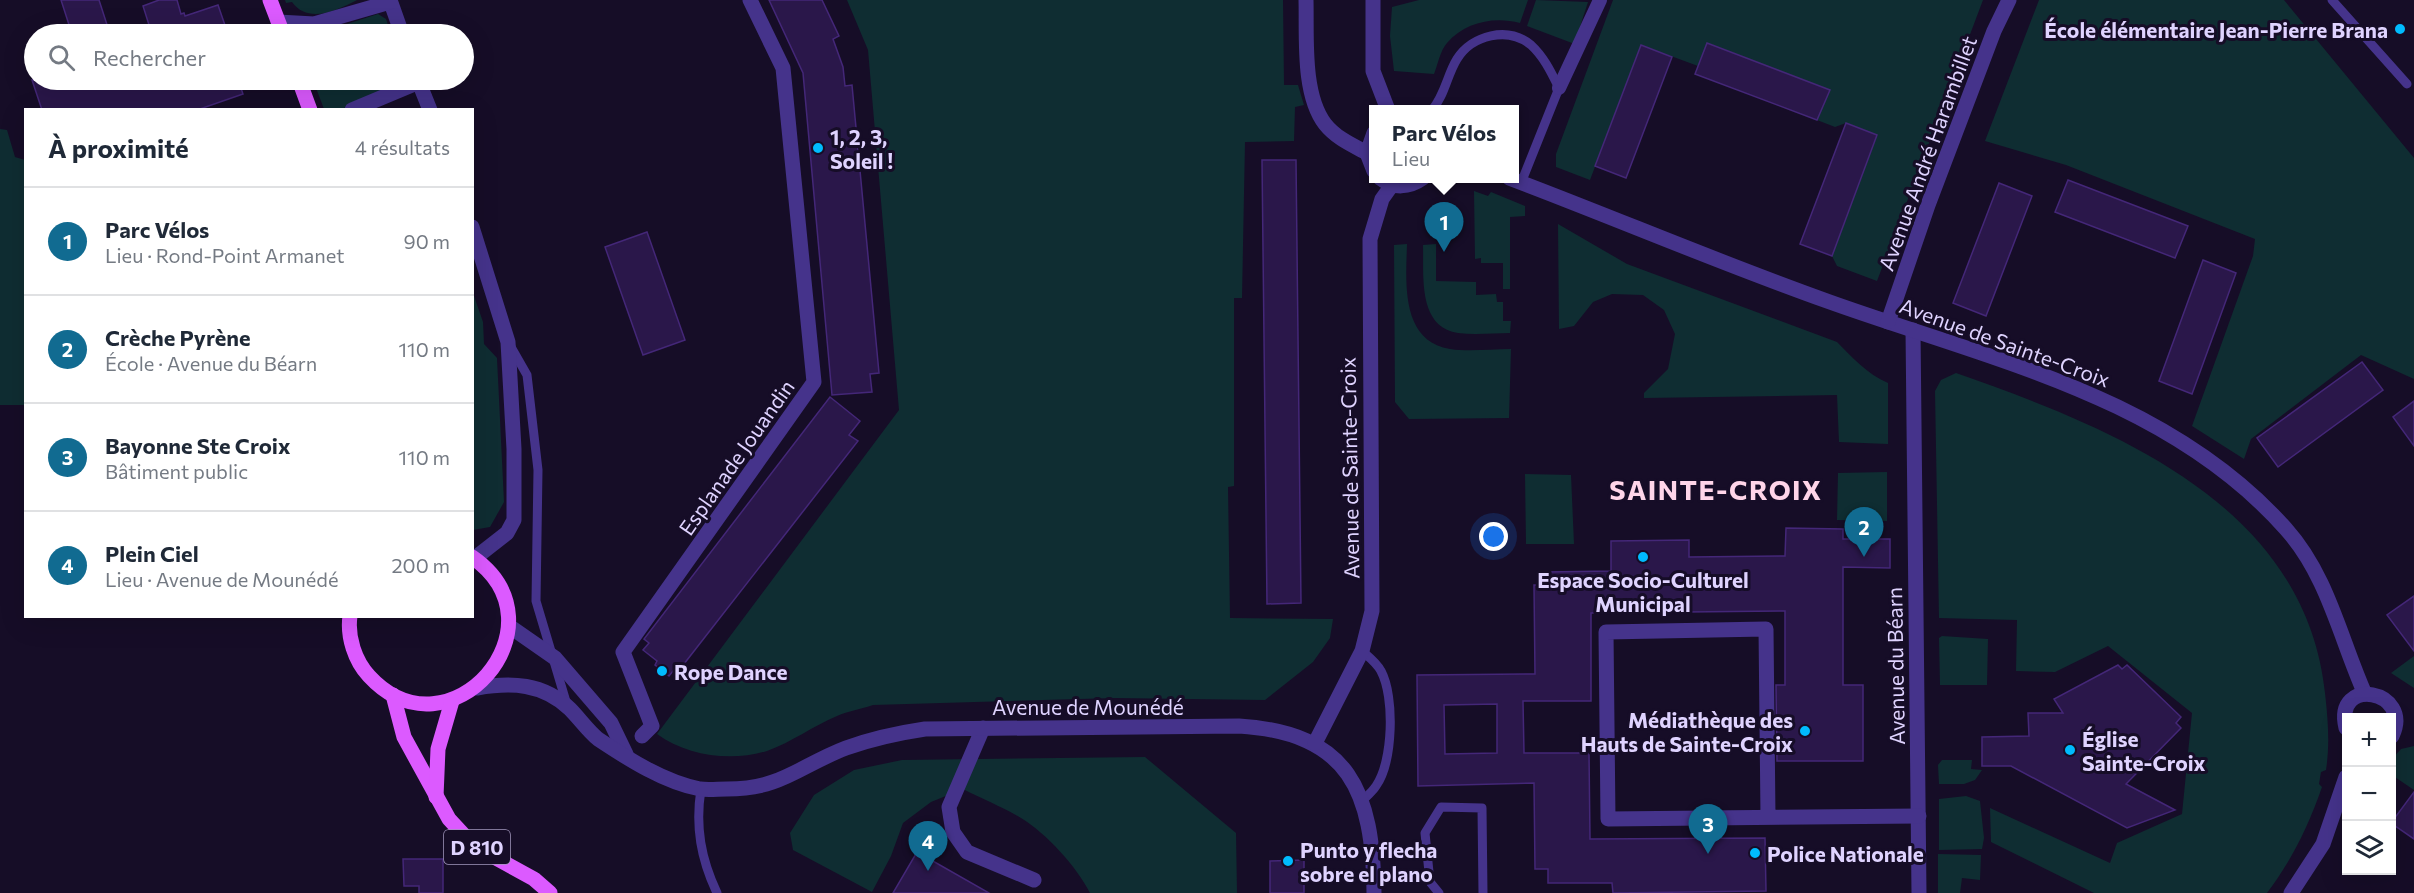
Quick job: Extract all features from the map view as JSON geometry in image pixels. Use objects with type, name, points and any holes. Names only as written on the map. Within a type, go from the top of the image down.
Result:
[{"type":"main road","points":[[270,0],[279,24]]},
{"type":"main road","points":[[303,90],[309,108]]},
{"type":"main road","points":[[350,618],[352,646],[362,669],[375,683],[393,695],[418,703],[452,701],[477,688],[492,673],[503,654],[509,626],[502,591],[490,573],[474,558]]},
{"type":"main road","name":"D 810","points":[[393,695],[404,737],[436,797],[454,825],[474,846],[534,879],[550,893]]},
{"type":"main road","points":[[436,797],[438,749],[452,701]]},
{"type":"street","name":"Esplanade Jouandin","points":[[642,736],[652,726],[623,652],[814,382],[783,68],[750,0]]},
{"type":"street","points":[[1306,0],[1307,68],[1317,109],[1325,124],[1339,138],[1367,153]]},
{"type":"street","points":[[1373,0],[1372,71],[1386,105]]},
{"type":"street","points":[[1559,88],[1600,0]]},
{"type":"street","name":"Avenue André Harambillet","points":[[1888,322],[1928,205],[1994,31],[2009,0]]},
{"type":"street","points":[[314,24],[390,1],[398,24]]},
{"type":"street","points":[[357,108],[398,90]]},
{"type":"street","points":[[422,90],[429,108]]},
{"type":"street","points":[[1369,147],[1367,153],[1369,158]]},
{"type":"street","name":"Avenue de Sainte-Croix","points":[[1315,743],[1362,651],[1372,611],[1370,239],[1386,183]]},
{"type":"street","points":[[1391,183],[1405,186],[1412,183]]},
{"type":"street","name":"Avenue de Sainte-Croix","points":[[1519,183],[1730,266],[2093,395],[2167,432],[2233,479],[2287,530],[2306,555],[2331,604],[2364,694]]},
{"type":"street","points":[[474,233],[508,342],[512,372],[514,520],[507,532],[474,558]]},
{"type":"street","name":"Avenue du Béarn","points":[[1913,330],[1919,893]]},
{"type":"street","points":[[509,626],[555,658],[611,723],[626,754]]},
{"type":"street","points":[[1768,817],[1766,629],[1606,632],[1608,819],[1918,816]]},
{"type":"street","name":"Avenue de Mounédé","points":[[477,688],[501,684],[527,685],[541,690],[568,707],[597,738],[665,779],[701,789],[765,787],[845,748],[897,733],[925,729],[1239,726],[1280,730],[1315,743],[1350,778],[1363,800],[1373,853],[1374,893]]},
{"type":"street","points":[[2347,713],[2351,703],[2364,694],[2374,693],[2390,701],[2398,718],[2396,728]]},
{"type":"street","points":[[2398,718],[2414,718]]},
{"type":"street","points":[[983,728],[949,807],[953,832],[967,852],[1034,880]]},
{"type":"street","points":[[2291,893],[2323,844],[2342,789]]},
{"type":"lane","points":[[2332,0],[2407,84]]},
{"type":"lane","points":[[1435,105],[1447,84],[1458,57],[1472,42],[1500,35],[1515,37],[1530,44],[1546,62],[1559,88],[1519,173]]},
{"type":"lane","points":[[508,342],[527,375],[538,470],[536,601],[568,707]]},
{"type":"lane","points":[[1362,651],[1381,670],[1387,686],[1389,728],[1383,771],[1376,786],[1363,800]]},
{"type":"lane","points":[[701,789],[698,831],[706,871],[717,893]]},
{"type":"lane","points":[[1439,893],[1430,882],[1425,833],[1441,807],[1482,808],[1483,893]]},
{"type":"green space","points":[[285,0],[357,0],[331,11],[314,14],[306,13],[292,2],[286,3]]},
{"type":"green space","points":[[847,0],[1283,0],[1284,85],[1298,85],[1304,105],[1295,107],[1294,141],[1245,142],[1242,298],[1234,298],[1234,486],[1228,487],[1230,618],[1333,619],[1330,638],[1313,662],[1265,700],[1115,698],[873,705],[837,716],[767,751],[739,756],[695,752],[657,734],[899,410],[868,50]]},
{"type":"green space","points":[[1419,0],[1528,0],[1520,23],[1490,21],[1471,26],[1454,36],[1443,50],[1434,74],[1394,71],[1390,36],[1392,7]]},
{"type":"green space","points":[[1536,0],[1588,2],[1575,42],[1572,43],[1527,26]]},
{"type":"green space","points":[[1613,0],[1983,0],[1877,281],[1837,266],[1832,256],[1877,135],[1846,123],[1835,127],[1817,120],[1829,90],[1708,43],[1698,66],[1641,45],[1590,180],[1556,167],[1556,154]]},
{"type":"green space","points":[[2039,0],[2284,0],[2414,158],[2414,379],[2361,355],[2251,439],[2244,459],[2192,426],[2253,256],[2255,239],[2066,165],[1985,141]]},
{"type":"green space","points":[[378,14],[386,19],[388,24],[347,24]]},
{"type":"green space","points":[[317,90],[383,90],[344,108],[324,108]]},
{"type":"green space","points":[[0,129],[7,130],[15,157],[24,160],[24,405],[0,405]]},
{"type":"green space","points":[[1474,191],[1488,196],[1491,192],[1525,206],[1525,216],[1510,217],[1510,289],[1503,289],[1503,263],[1481,263],[1481,258],[1475,259]]},
{"type":"green space","points":[[1558,224],[1627,264],[1837,342],[1867,370],[1888,383],[1888,444],[1839,442],[1837,395],[1644,398],[1644,393],[1668,369],[1675,334],[1664,310],[1643,295],[1612,294],[1593,302],[1574,326],[1559,329]]},
{"type":"green space","points":[[1407,244],[1406,275],[1409,307],[1414,322],[1422,334],[1434,344],[1450,349],[1511,349],[1509,418],[1409,419],[1395,402],[1394,245]]},
{"type":"green space","points":[[1436,244],[1436,281],[1476,282],[1476,295],[1496,294],[1497,302],[1503,302],[1503,321],[1511,321],[1510,333],[1458,333],[1445,329],[1435,321],[1426,298],[1423,245]]},
{"type":"green space","points":[[474,296],[483,322],[484,344],[497,358],[504,502],[490,527],[474,530]]},
{"type":"green space","points":[[1956,373],[2077,420],[2136,449],[2192,483],[2241,523],[2281,571],[2310,627],[2325,693],[2328,751],[2326,770],[2321,772],[2319,784],[2322,787],[2311,816],[2292,856],[2267,893],[2094,893],[1991,842],[1990,808],[2110,863],[2117,843],[2182,814],[2192,713],[2108,646],[2055,672],[2016,671],[2017,620],[1939,618],[1935,391],[1941,380]]},
{"type":"green space","points":[[1887,472],[1887,521],[1837,520],[1838,473]]},
{"type":"green space","points":[[1525,474],[1571,475],[1574,544],[1526,544]]},
{"type":"green space","points":[[1942,636],[1988,639],[1987,685],[1940,685],[1939,638]]},
{"type":"green space","points":[[2414,656],[2414,688],[2391,673]]},
{"type":"green space","points":[[2414,746],[2414,790],[2396,778],[2396,755],[2401,749]]},
{"type":"green space","points":[[1145,757],[1236,833],[1237,893],[1090,893],[1069,862],[1031,824],[963,789],[931,802],[903,823],[891,856],[872,892],[793,850],[790,833],[814,795],[854,770],[902,760]]},
{"type":"green space","points":[[1942,760],[1972,760],[1971,769],[1982,770],[1975,780],[1964,784],[1939,784],[1938,765]]},
{"type":"green space","points":[[1966,796],[1980,801],[1984,838],[1982,849],[1939,850],[1939,799]]},
{"type":"green space","points":[[1938,854],[1981,855],[1980,880],[1962,878],[1960,893],[1938,893]]},
{"type":"building","points":[[61,0],[99,0],[107,24],[69,24]]},
{"type":"building","points":[[159,0],[177,0],[181,14],[184,13],[185,16],[218,5],[225,24],[149,24],[143,6]]},
{"type":"building","points":[[769,0],[822,0],[839,36],[833,39],[843,67],[845,86],[852,85],[879,373],[870,374],[872,392],[832,395],[803,73]]},
{"type":"building","points":[[1707,43],[1830,90],[1817,120],[1695,74]]},
{"type":"building","points":[[1641,45],[1672,57],[1626,178],[1595,166]]},
{"type":"building","points":[[35,90],[242,90],[243,94],[203,108],[41,108]]},
{"type":"building","points":[[1846,123],[1877,135],[1832,256],[1800,244]]},
{"type":"building","points":[[1262,160],[1296,160],[1301,603],[1267,604]]},
{"type":"building","points":[[2068,180],[2188,226],[2175,258],[2055,212]]},
{"type":"building","points":[[1999,183],[2032,196],[1986,316],[1953,303]]},
{"type":"building","points":[[647,232],[685,340],[643,355],[605,247]]},
{"type":"building","points":[[2203,260],[2236,273],[2192,394],[2159,381]]},
{"type":"building","points":[[2362,362],[2383,390],[2278,467],[2257,438]]},
{"type":"building","points":[[830,397],[860,421],[849,435],[858,441],[680,669],[677,666],[669,676],[655,665],[657,661],[643,650],[649,643],[644,639]]},
{"type":"building","points":[[2414,401],[2414,446],[2393,417]]},
{"type":"building","points":[[1786,528],[1843,529],[1843,539],[1890,539],[1890,568],[1843,567],[1843,685],[1863,685],[1863,761],[1777,761],[1776,685],[1785,685],[1785,611],[1591,613],[1591,701],[1523,701],[1524,753],[1589,753],[1590,839],[1765,838],[1766,891],[1613,893],[1612,883],[1548,883],[1548,869],[1535,869],[1534,783],[1418,786],[1417,675],[1535,674],[1534,585],[1547,585],[1547,572],[1611,571],[1611,541],[1689,540],[1689,557],[1785,556]],"holes":[[[1497,704],[1497,753],[1445,754],[1444,705]]]},
{"type":"building","points":[[2414,596],[2414,651],[2387,615]]},
{"type":"building","name":"Église Sainte-Croix","points":[[2118,665],[2122,669],[2127,665],[2181,717],[2176,723],[2181,728],[2126,784],[2175,810],[2127,828],[2011,766],[1982,766],[1982,737],[2029,736],[2028,713],[2063,713],[2054,699]]},
{"type":"building","points":[[2414,792],[2414,839],[2396,826],[2396,816]]},
{"type":"building","points":[[917,852],[989,893],[893,893]]},
{"type":"building","points":[[403,859],[443,859],[443,893],[419,893],[419,886],[404,886]]},
{"type":"building","points":[[1304,860],[1304,893],[1270,893],[1270,861]]},
{"type":"place","name":"École élémentaire Jean-Pierre Brana","points":[[2400,29]]},
{"type":"place","name":"1, 2, 3, Soleil !","points":[[818,148]]},
{"type":"place","name":"Parc Vélos","points":[[1444,252]]},
{"type":"place","name":"Espace Socio-Culturel Municipal","points":[[1643,557]]},
{"type":"place","name":"Crèche Pyrène","points":[[1864,557]]},
{"type":"place","name":"Rope Dance","points":[[662,671]]},
{"type":"place","name":"Médiathèque des Hauts de Sainte-Croix","points":[[1805,731]]},
{"type":"place","name":"Église Sainte-Croix","points":[[2070,750]]},
{"type":"place","name":"Police Nationale","points":[[1755,853]]},
{"type":"place","name":"Bayonne Ste Croix","points":[[1708,854]]},
{"type":"place","name":"Punto y flecha sobre el plano","points":[[1288,861]]},
{"type":"place","name":"Plein Ciel","points":[[928,871]]},
{"type":"district","name":"SAINTE-CROIX","points":[[1716,489]]}]
